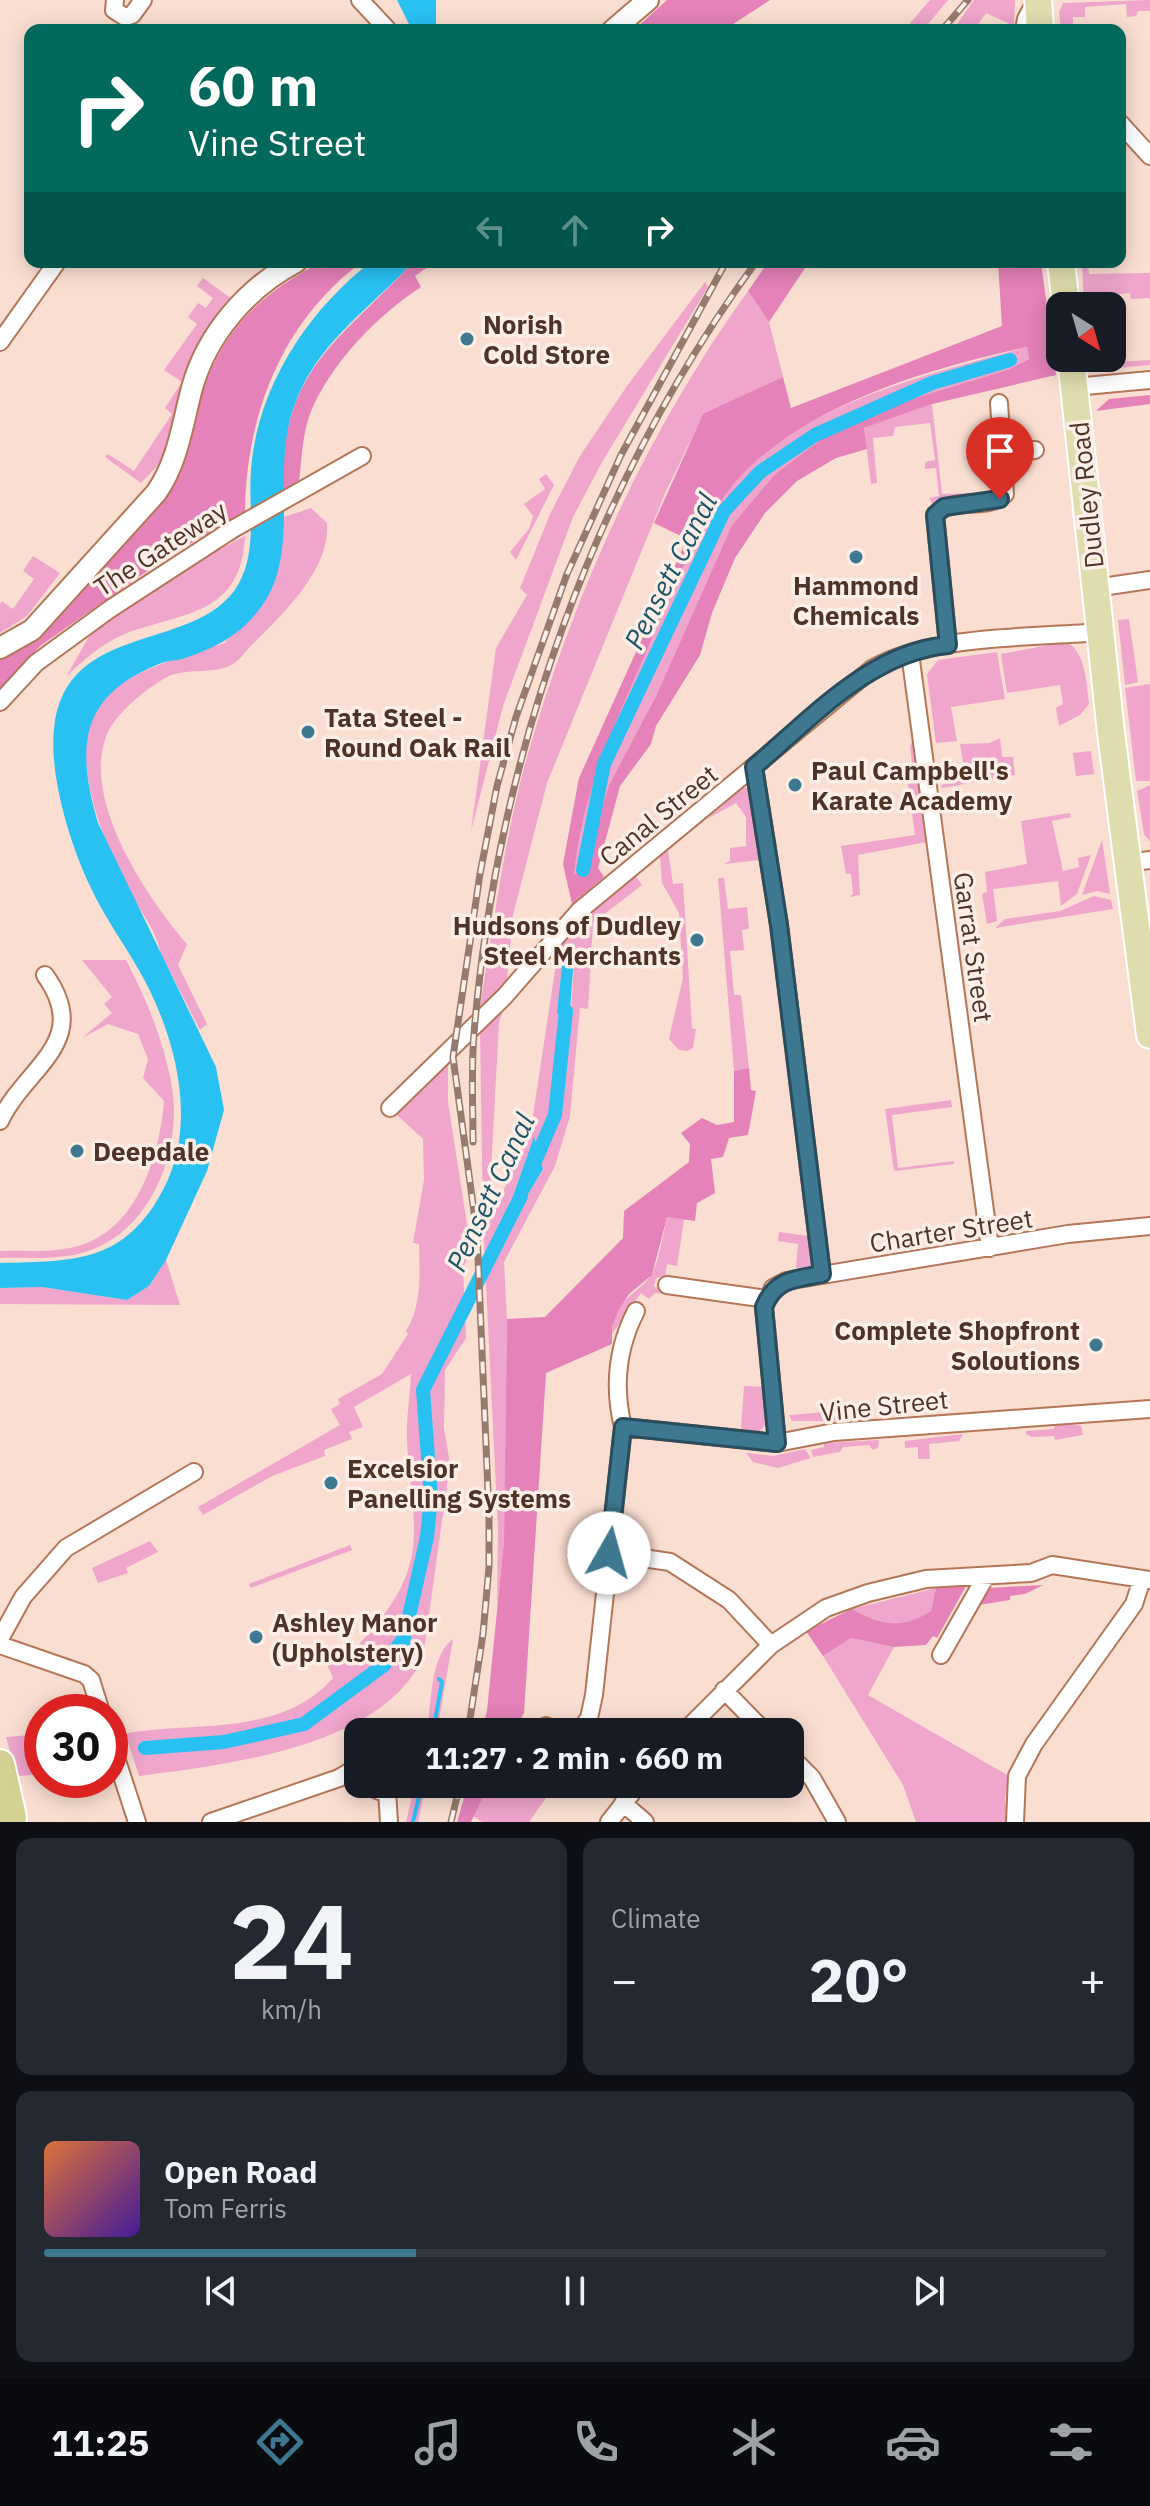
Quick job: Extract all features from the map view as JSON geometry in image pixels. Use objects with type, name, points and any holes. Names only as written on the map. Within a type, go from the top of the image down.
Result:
[{"type":"highway","points":[[0,1764],[8,1812]]},
{"type":"main road","points":[[1037,0],[1039,24]]},
{"type":"main road","points":[[1062,268],[1064,292]]},
{"type":"main road","name":"Dudley Road","points":[[1072,372],[1100,632],[1138,862],[1150,1035]]},
{"type":"street","points":[[115,0],[114,10],[125,17],[132,15],[143,0]]},
{"type":"street","points":[[360,0],[382,24]]},
{"type":"street","points":[[620,24],[648,0]]},
{"type":"street","points":[[1025,24],[1037,0]]},
{"type":"street","points":[[1126,130],[1150,156]]},
{"type":"street","points":[[0,342],[53,268]]},
{"type":"street","points":[[0,648],[32,630],[156,493],[171,472],[193,383],[222,326],[275,273],[285,268]]},
{"type":"street","points":[[1074,387],[1150,380]]},
{"type":"street","points":[[948,645],[935,515],[944,507],[1000,499],[1007,487],[999,403]]},
{"type":"street","points":[[1004,453],[1035,450]]},
{"type":"street","name":"The Gateway","points":[[0,702],[36,663],[68,637],[233,529],[362,456]]},
{"type":"street","points":[[1095,588],[1150,580]]},
{"type":"street","name":"Canal Street","points":[[390,1108],[504,997],[579,911],[872,669],[910,653],[948,645],[1100,632]]},
{"type":"street","name":"Garrat Street","points":[[910,653],[990,1248]]},
{"type":"street","points":[[754,767],[779,925],[822,1274]]},
{"type":"street","points":[[0,1121],[16,1092],[57,1046],[62,1029],[60,1002],[45,975]]},
{"type":"street","name":"Charter Street","points":[[767,1299],[773,1288],[786,1281],[822,1274],[1068,1234],[1150,1226]]},
{"type":"street","points":[[667,1285],[767,1299],[764,1307],[777,1443]]},
{"type":"street","points":[[589,1718],[623,1427],[616,1388],[622,1338],[636,1311]]},
{"type":"street","name":"Vine Street","points":[[623,1427],[777,1443],[834,1432],[1150,1409]]},
{"type":"street","points":[[0,1639],[23,1597],[66,1548],[194,1472]]},
{"type":"street","points":[[609,1553],[670,1562],[729,1600],[771,1645]]},
{"type":"street","points":[[697,1718],[771,1645],[826,1608],[868,1593],[926,1579],[1031,1573],[1052,1565],[1146,1580],[1134,1604],[1034,1744],[1017,1776],[1015,1822]]},
{"type":"street","points":[[941,1655],[986,1576]]},
{"type":"street","points":[[0,1645],[84,1674],[91,1680],[95,1694]]},
{"type":"street","points":[[724,1690],[751,1718]]},
{"type":"street","points":[[804,1770],[812,1778],[837,1822]]},
{"type":"street","points":[[211,1822],[344,1775]]},
{"type":"street","points":[[339,1778],[344,1779]]},
{"type":"street","points":[[128,1794],[137,1822]]},
{"type":"street","points":[[389,1822],[392,1798]]},
{"type":"street","points":[[609,1822],[627,1798]]},
{"type":"street","points":[[623,1803],[645,1822]]},
{"type":"shaded area","points":[[667,0],[770,0],[733,24],[641,24]]},
{"type":"shaded area","points":[[930,0],[948,0],[928,24],[909,24]]},
{"type":"shaded area","points":[[974,0],[1015,0],[1014,24],[986,13],[978,24],[957,24]]},
{"type":"shaded area","points":[[1150,0],[1150,11],[1138,11],[1136,16],[1127,17],[1126,4],[1085,7],[1085,17],[1073,17],[1073,24],[1060,24],[1059,12],[1063,3]]},
{"type":"shaded area","points":[[311,268],[355,268],[310,312],[290,341],[274,373],[252,440],[245,512],[169,556],[40,646],[0,690],[0,654],[51,623],[168,495],[180,467],[203,391],[225,344],[255,308]]},
{"type":"shaded area","points":[[407,268],[426,268],[415,276],[421,287],[358,340],[321,391],[304,436],[299,482],[283,491],[285,449],[292,414],[304,385],[339,337]]},
{"type":"shaded area","points":[[764,268],[805,268],[769,322],[748,291]]},
{"type":"shaded area","points":[[998,268],[1042,268],[1046,300],[1046,372],[1056,372],[1056,375],[932,404],[864,428],[867,449],[836,458],[797,481],[765,513],[735,558],[712,613],[700,655],[656,726],[651,744],[620,786],[598,868],[604,877],[572,904],[563,864],[579,778],[687,539],[654,523],[703,414],[783,377],[791,408],[1002,326]],"holes":[[[1027,347],[1029,359],[1010,369],[915,398],[828,434],[775,474],[732,525],[656,696],[609,785],[583,870],[574,875],[590,792],[619,714],[689,556],[718,504],[736,481],[784,440],[849,403],[920,375]]]},
{"type":"shaded area","points":[[1082,268],[1088,268],[1089,274],[1150,273],[1150,298],[1131,299],[1130,293],[1083,292]]},
{"type":"shaded area","points":[[203,278],[232,299],[198,345],[182,382],[164,370],[197,324],[188,317],[198,303],[206,308],[213,298],[197,286]]},
{"type":"shaded area","points":[[705,282],[708,287],[601,464],[573,517],[503,706],[471,831],[496,648],[527,595],[520,588],[551,512],[580,456],[627,386]]},
{"type":"shaded area","points":[[748,291],[769,322],[783,377],[703,415],[666,491],[547,783],[513,915],[507,979],[480,1008],[510,828],[524,768],[564,642],[588,581],[644,460],[676,402]]},
{"type":"shaded area","points":[[1027,347],[1029,359],[1010,369],[915,398],[828,434],[775,474],[732,525],[656,696],[609,785],[583,870],[573,876],[586,801],[607,740],[689,556],[718,504],[735,481],[783,439],[849,403],[920,377]]},
{"type":"shaded area","points":[[1150,360],[1150,365],[1126,367],[1126,361]]},
{"type":"shaded area","points":[[182,382],[162,461],[141,483],[105,457],[108,454],[134,471],[172,414],[165,408]]},
{"type":"shaded area","points":[[1150,395],[1150,404],[1096,411],[1109,399]]},
{"type":"shaded area","points":[[932,404],[942,494],[996,492],[942,499],[933,505],[929,498],[939,496],[936,468],[925,469],[925,462],[935,460],[930,423],[895,427],[893,436],[873,438],[877,483],[871,484],[864,428]]},
{"type":"shaded area","points":[[546,474],[554,485],[516,560],[510,552],[529,529],[533,516],[524,504],[545,489],[539,479]]},
{"type":"shaded area","points":[[311,508],[327,523],[326,540],[313,574],[290,605],[240,659],[223,668],[165,678],[123,711],[106,737],[101,762],[103,790],[111,818],[137,875],[187,944],[178,965],[207,1024],[200,1030],[116,864],[98,818],[87,768],[86,744],[90,721],[99,702],[123,682],[157,666],[225,643],[282,539],[284,517]]},
{"type":"shaded area","points":[[245,536],[241,562],[233,582],[221,596],[189,614],[110,641],[66,677],[95,626],[194,563]]},
{"type":"shaded area","points":[[33,556],[60,573],[27,616],[0,633],[0,604],[2,601],[13,609],[34,579],[23,571]]},
{"type":"shaded area","points":[[1129,619],[1138,682],[1125,685],[1118,620]]},
{"type":"shaded area","points":[[1065,642],[1081,659],[1089,704],[1080,715],[1059,726],[1056,708],[1063,704],[1060,685],[1007,693],[1001,654]]},
{"type":"shaded area","points":[[997,652],[1005,699],[951,707],[957,741],[936,743],[927,674],[938,660]]},
{"type":"shaded area","points":[[1150,684],[1150,781],[1136,781],[1125,688]]},
{"type":"shaded area","points":[[915,736],[927,842],[858,855],[860,895],[849,897],[853,894],[851,874],[846,874],[841,846],[915,835],[908,784],[914,783],[910,746]]},
{"type":"shaded area","points":[[1000,738],[1002,757],[1013,757],[1015,775],[942,788],[941,785],[957,782],[956,774],[965,773],[960,744],[989,743]]},
{"type":"shaded area","points":[[1091,751],[1094,774],[1076,776],[1073,753]]},
{"type":"shaded area","points":[[1150,785],[1150,841],[1144,834],[1137,791]]},
{"type":"shaded area","points":[[743,788],[749,788],[760,860],[723,864],[730,861],[730,848],[746,846],[746,817],[736,803],[707,819]]},
{"type":"shaded area","points":[[1070,813],[1071,817],[1052,821],[1063,871],[1079,867],[1078,858],[1091,855],[1077,894],[1061,906],[1058,881],[993,889],[997,921],[987,924],[982,894],[987,892],[985,872],[1027,864],[1021,821]]},
{"type":"shaded area","points":[[1102,840],[1110,894],[1097,891],[1082,895]]},
{"type":"shaded area","points":[[668,850],[673,884],[683,883],[692,1028],[696,1029],[693,1048],[687,1051],[679,1050],[669,1039],[683,978],[679,913],[662,883],[660,857]]},
{"type":"shaded area","points":[[636,876],[642,885],[593,923],[588,1009],[580,1008],[570,1116],[555,1166],[504,1262],[507,1320],[504,1541],[497,1608],[498,1529],[483,1223],[480,1030],[504,1008],[499,1022],[489,1208],[494,1214],[532,1122],[560,937],[581,915],[588,915]],"holes":[[[574,945],[572,990],[568,1035],[557,1012],[563,956]],[[534,1139],[543,1169],[518,1211],[506,1215]]]},
{"type":"shaded area","points":[[718,878],[724,878],[728,909],[747,907],[749,929],[742,930],[744,950],[730,951],[734,995],[741,995],[749,1068],[734,1071]]},
{"type":"shaded area","points":[[1094,896],[1111,900],[1113,909],[995,928],[1005,919],[1060,911]]},
{"type":"shaded area","points":[[82,960],[126,960],[148,1006],[172,1087],[174,1111],[167,1160],[147,1205],[113,1239],[69,1256],[0,1258],[0,1251],[66,1249],[87,1243],[105,1233],[134,1202],[158,1142],[164,1101],[143,1078],[148,1059],[138,1034],[108,1024],[82,1038],[112,1013],[104,1004],[112,997]]},
{"type":"shaded area","points":[[448,1063],[448,1102],[471,1250],[463,1268],[466,1338],[445,1370],[444,1428],[450,1464],[423,1657],[403,1688],[363,1718],[344,1718],[344,1728],[339,1731],[257,1757],[139,1776],[128,1733],[260,1719],[286,1711],[311,1698],[333,1678],[327,1664],[343,1657],[361,1642],[395,1599],[405,1577],[412,1557],[414,1536],[407,1433],[411,1374],[354,1407],[363,1427],[349,1432],[352,1439],[324,1450],[325,1456],[272,1476],[203,1515],[198,1507],[340,1425],[331,1409],[340,1404],[338,1399],[382,1374],[408,1334],[406,1331],[415,1311],[419,1289],[419,1244],[413,1243],[424,1180],[423,1139],[397,1115]]},
{"type":"shaded area","points":[[749,1068],[751,1090],[756,1091],[748,1135],[729,1138],[723,1157],[711,1159],[715,1193],[697,1203],[695,1221],[667,1217],[652,1275],[629,1294],[618,1311],[612,1327],[612,1344],[546,1373],[524,1713],[521,1718],[485,1718],[504,1541],[507,1319],[545,1317],[623,1238],[624,1211],[689,1162],[690,1144],[681,1133],[702,1118],[717,1125],[734,1122],[734,1071]]},
{"type":"shaded area","points":[[951,1100],[952,1107],[892,1115],[898,1168],[954,1161],[954,1164],[894,1171],[885,1109]]},
{"type":"shaded area","points":[[667,1217],[684,1219],[677,1266],[667,1264],[665,1276],[656,1278],[654,1287],[677,1292],[679,1296],[655,1293],[649,1299],[641,1293],[612,1334],[613,1322],[622,1304],[653,1272]]},
{"type":"shaded area","points":[[779,1232],[808,1236],[810,1266],[796,1268],[798,1244],[778,1241]]},
{"type":"shaded area","points":[[166,1260],[180,1305],[0,1304],[0,1288],[42,1287],[127,1300],[149,1286]]},
{"type":"shaded area","points":[[744,1386],[763,1387],[766,1424],[760,1431],[741,1429]]},
{"type":"shaded area","points":[[839,1411],[840,1421],[792,1421],[789,1415]]},
{"type":"shaded area","points":[[1066,1423],[1081,1426],[1083,1435],[1055,1440],[1054,1436],[1032,1437],[1026,1434],[1026,1431],[1054,1429],[1054,1426]]},
{"type":"shaded area","points":[[963,1434],[959,1441],[929,1444],[930,1459],[918,1459],[918,1447],[905,1448],[905,1441]]},
{"type":"shaded area","points":[[879,1440],[878,1448],[873,1450],[869,1445],[843,1447],[840,1452],[813,1457],[811,1450],[824,1447],[824,1443]]},
{"type":"shaded area","points":[[805,1449],[811,1458],[778,1468],[753,1462],[746,1453],[773,1456]]},
{"type":"shaded area","points":[[150,1541],[158,1552],[126,1568],[128,1573],[98,1583],[92,1568]]},
{"type":"shaded area","points":[[350,1545],[352,1550],[251,1588],[249,1584]]},
{"type":"shaded area","points":[[1043,1585],[1025,1594],[1010,1596],[1010,1600],[979,1605],[988,1588]]},
{"type":"shaded area","points":[[966,1586],[937,1638],[933,1636],[926,1645],[894,1647],[851,1638],[823,1656],[806,1631],[852,1609],[882,1622],[910,1621],[931,1611],[936,1588]]},
{"type":"shaded area","points":[[936,1588],[931,1612],[911,1621],[883,1622],[852,1609]]},
{"type":"shaded area","points":[[851,1638],[894,1647],[868,1695],[1009,1776],[1005,1799],[1008,1822],[916,1822],[903,1785],[823,1656]]},
{"type":"shaded area","points":[[453,1639],[439,1718],[429,1718],[436,1669],[445,1647]]},
{"type":"shaded area","points":[[24,1736],[24,1776],[17,1776],[6,1737]]},
{"type":"shaded area","points":[[412,1798],[423,1798],[418,1822],[406,1822]]},
{"type":"shaded area","points":[[464,1798],[482,1798],[471,1822],[457,1822]]},
{"type":"shaded area","points":[[482,1798],[546,1798],[529,1822],[482,1822],[473,1816]]},
{"type":"water","points":[[397,0],[436,0],[436,24],[409,24]]},
{"type":"water","points":[[364,268],[407,268],[321,356],[296,402],[285,451],[283,544],[272,587],[261,607],[246,625],[219,643],[185,658],[159,664],[133,677],[99,708],[90,727],[87,771],[98,823],[216,1067],[224,1110],[207,1171],[166,1260],[149,1286],[127,1300],[42,1287],[0,1288],[0,1263],[52,1261],[96,1253],[133,1231],[149,1213],[164,1188],[174,1163],[179,1137],[179,1083],[166,1030],[145,981],[90,886],[63,809],[53,747],[63,694],[82,670],[106,653],[194,621],[219,606],[238,585],[250,544],[251,470],[263,410],[289,354],[306,328]]},
{"type":"water","points":[[575,944],[568,1036],[557,1012],[563,956]]},
{"type":"water","name":"Pensett Canal","points":[[534,1137],[543,1169],[518,1211],[506,1216]]},
{"type":"waterway","name":"Pensett Canal","points":[[583,870],[604,764],[724,511],[760,472],[815,435],[932,383],[1010,360]]},
{"type":"waterway","name":"Pensett Canal","points":[[530,1173],[555,1115],[566,1011]]},
{"type":"waterway","points":[[145,1748],[224,1742],[304,1724],[384,1665],[404,1638],[427,1537],[431,1498],[423,1390],[521,1196]]},
{"type":"waterway","points":[[404,1638],[418,1657]]},
{"type":"waterway","points":[[436,1718],[442,1682],[439,1679]]},
{"type":"waterway","points":[[413,1822],[419,1798]]},
{"type":"railway","points":[[947,24],[968,0]]},
{"type":"railway","points":[[470,1718],[483,1634],[489,1567],[489,1515],[477,1234],[453,1057],[480,874],[497,786],[516,717],[567,574],[621,455],[723,268]]},
{"type":"railway","points":[[473,1142],[473,1047],[486,930],[505,828],[530,727],[562,628],[601,531],[646,438],[698,348],[752,268]]},
{"type":"railway","points":[[451,1822],[457,1798]]},
{"type":"place","name":"Norish Cold Store","points":[[467,339]]},
{"type":"place","name":"Hammond Chemicals","points":[[856,557]]},
{"type":"place","name":"Tata Steel - Round Oak Rail","points":[[308,732]]},
{"type":"place","name":"Paul Campbell's Karate Academy","points":[[795,785]]},
{"type":"place","name":"Hudsons of Dudley Steel Merchants","points":[[697,940]]},
{"type":"place","name":"Deepdale","points":[[77,1151]]},
{"type":"place","name":"Complete Shopfront Soloutions","points":[[1096,1345]]},
{"type":"place","name":"Excelsior Panelling Systems","points":[[331,1483]]},
{"type":"place","name":"Ashley Manor (Upholstery)","points":[[256,1637]]},
{"type":"route","points":[[609,1553],[623,1427],[755,1444],[777,1443],[764,1307],[773,1288],[786,1281],[822,1274],[779,925],[754,767],[872,669],[899,656],[948,645],[935,515],[944,507],[1000,499]]}]
